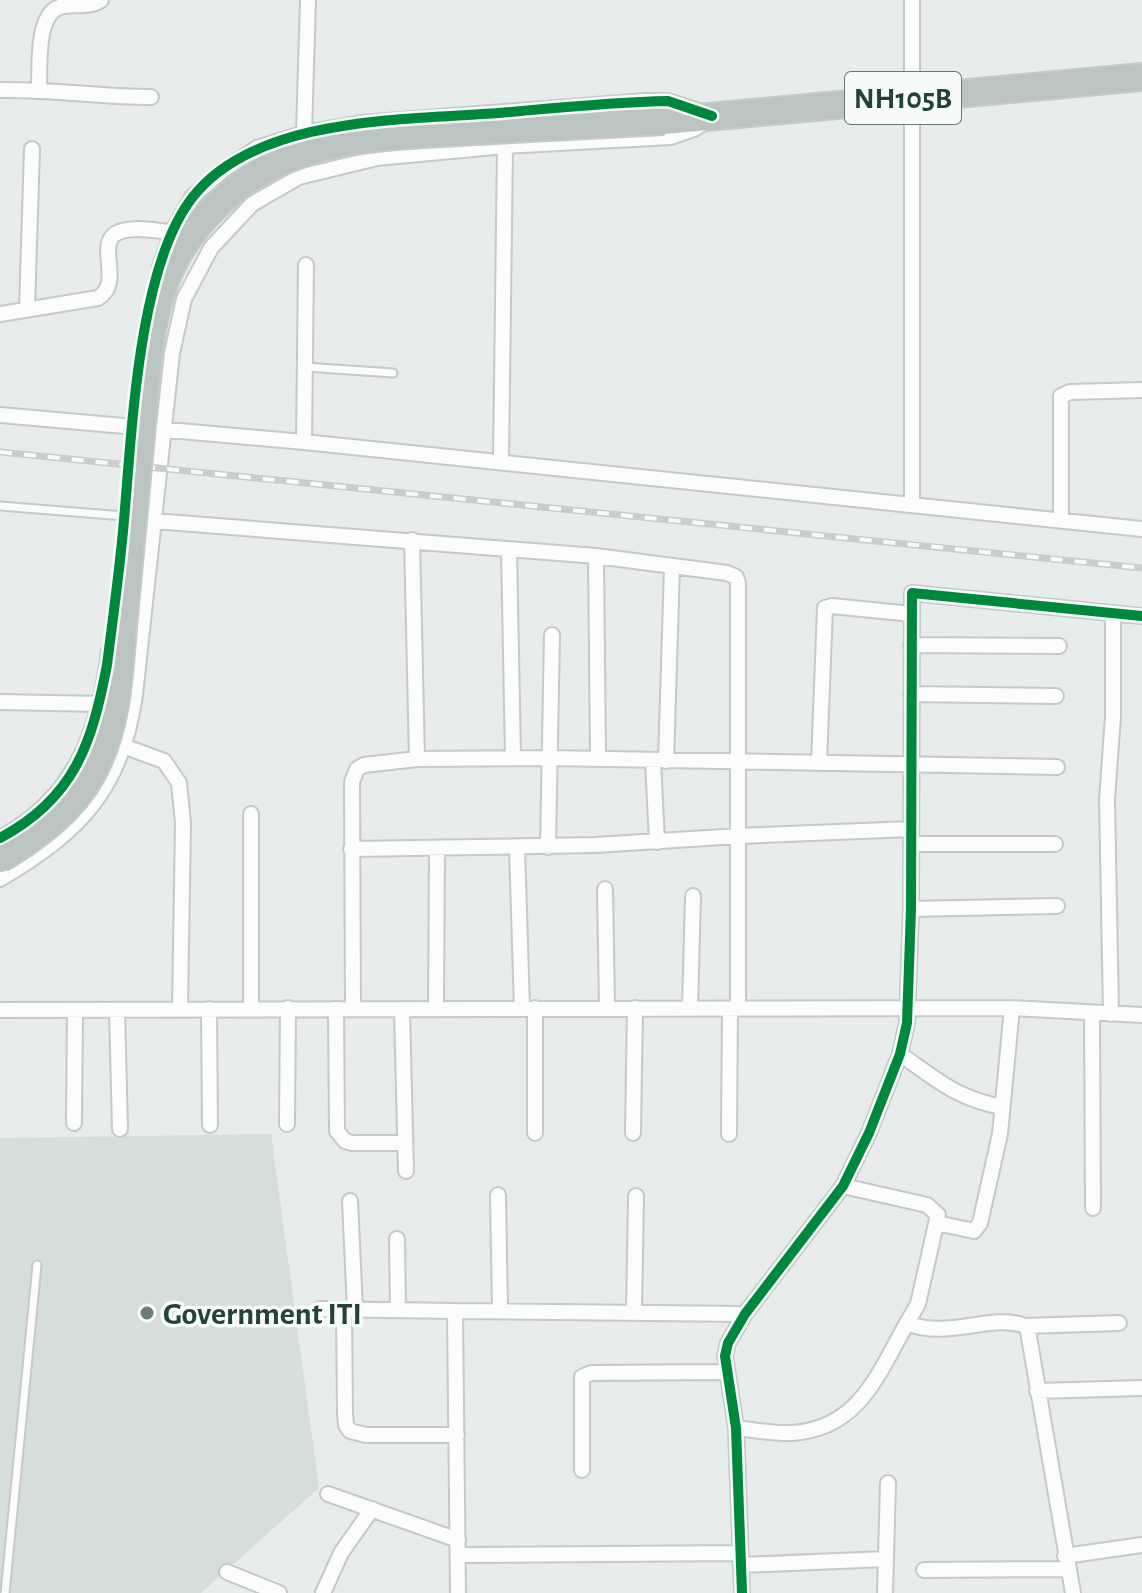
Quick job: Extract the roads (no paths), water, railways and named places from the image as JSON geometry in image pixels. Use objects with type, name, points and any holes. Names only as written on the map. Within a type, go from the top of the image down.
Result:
[{"type":"highway","name":"NH105B","points":[[0,859],[27,843],[56,819],[75,797],[91,776],[113,721],[144,408],[162,289],[176,257],[201,222],[249,179],[276,164],[314,150],[416,134],[664,121],[1142,77]]},
{"type":"street","points":[[39,90],[43,26],[50,6],[88,5],[101,0]]},
{"type":"street","points":[[304,133],[308,0]]},
{"type":"street","points":[[912,0],[912,505]]},
{"type":"street","points":[[0,90],[151,97]]},
{"type":"street","points":[[0,838],[28,820],[61,789],[88,745],[107,665],[141,351],[154,285],[172,232],[193,196],[222,171],[257,148],[304,133],[361,123],[646,101],[683,104],[712,116]]},
{"type":"street","points":[[0,879],[42,853],[75,824],[111,778],[126,747],[135,695],[172,353],[184,299],[211,248],[252,204],[299,177],[377,158],[505,146],[671,137],[694,129],[712,116]]},
{"type":"street","points":[[501,462],[505,146]]},
{"type":"street","points":[[27,309],[32,149]]},
{"type":"street","points":[[0,314],[98,298],[106,293],[110,284],[109,249],[110,240],[115,234],[134,230],[172,232]]},
{"type":"street","points":[[304,442],[306,265]]},
{"type":"street","points":[[1061,520],[1061,396],[1070,392],[1142,390]]},
{"type":"street","points":[[0,415],[134,425],[1142,529]]},
{"type":"street","points":[[154,521],[596,556],[727,573],[738,580],[739,836],[729,1134]]},
{"type":"street","points":[[412,540],[417,759]]},
{"type":"street","points":[[509,549],[513,758]]},
{"type":"street","points":[[596,556],[598,759]]},
{"type":"street","points":[[657,842],[672,567]]},
{"type":"street","points":[[742,1593],[736,1428],[725,1356],[728,1343],[745,1314],[843,1186],[859,1156],[900,1054],[910,1008],[912,593],[1142,616]]},
{"type":"street","points":[[819,763],[825,608],[832,606],[912,614]]},
{"type":"street","points":[[1111,1014],[1107,799],[1113,716],[1113,614]]},
{"type":"street","points":[[548,847],[552,635]]},
{"type":"street","points":[[911,645],[1059,646]]},
{"type":"street","points":[[911,694],[1056,696]]},
{"type":"street","points":[[0,702],[100,704]]},
{"type":"street","points":[[126,747],[164,761],[179,783],[183,823],[180,1009]]},
{"type":"street","points":[[353,1009],[352,782],[357,769],[375,762],[550,758],[1057,767]]},
{"type":"street","points":[[251,814],[251,1008]]},
{"type":"street","points":[[351,849],[548,847],[739,836],[911,837],[1055,844]]},
{"type":"street","points":[[517,848],[535,1133]]},
{"type":"street","points":[[436,1008],[437,849]]},
{"type":"street","points":[[605,889],[607,1008]]},
{"type":"street","points":[[690,1008],[693,896]]},
{"type":"street","points":[[911,909],[1057,906]]},
{"type":"street","points":[[287,1124],[288,1008]]},
{"type":"street","points":[[633,1133],[635,1008]]},
{"type":"street","points":[[0,1010],[1012,1008],[1142,1015]]},
{"type":"street","points":[[937,1223],[967,1231],[978,1229],[998,1144],[1012,1008]]},
{"type":"street","points":[[209,1009],[210,1125]]},
{"type":"street","points":[[336,1009],[337,1131],[345,1141],[352,1143],[405,1143]]},
{"type":"street","points":[[74,1123],[75,1010]]},
{"type":"street","points":[[117,1010],[120,1129]]},
{"type":"street","points":[[402,1011],[406,1171]]},
{"type":"street","points":[[1092,1013],[1093,1208]]},
{"type":"street","points":[[900,1054],[957,1094],[976,1102],[1002,1107]]},
{"type":"street","points":[[736,1428],[789,1434],[810,1432],[839,1420],[871,1388],[918,1304],[938,1215],[927,1205],[843,1186]]},
{"type":"street","points":[[498,1195],[500,1311]]},
{"type":"street","points":[[634,1312],[636,1196]]},
{"type":"street","points":[[350,1201],[346,1425],[350,1431],[366,1435],[457,1435]]},
{"type":"street","points":[[397,1239],[398,1310]]},
{"type":"street","points":[[320,1309],[745,1314]]},
{"type":"street","points":[[455,1311],[458,1593]]},
{"type":"street","points":[[907,1323],[918,1328],[940,1330],[1008,1323],[1025,1326],[1119,1323]]},
{"type":"street","points":[[1025,1326],[1073,1593]]},
{"type":"street","points":[[582,1470],[582,1377],[591,1373],[726,1372]]},
{"type":"street","points":[[1037,1391],[1142,1388]]},
{"type":"street","points":[[885,1593],[888,1483]]},
{"type":"street","points":[[328,1494],[372,1509],[458,1548],[740,1559],[886,1559]]},
{"type":"street","points":[[323,1593],[341,1553],[372,1509]]},
{"type":"street","points":[[924,1570],[1066,1563],[1142,1545]]},
{"type":"street","points":[[227,1572],[279,1593]]},
{"type":"lane","points":[[305,367],[393,373]]},
{"type":"lane","points":[[0,506],[124,516]]},
{"type":"lane","points":[[5,1593],[37,1265]]},
{"type":"railway","points":[[0,452],[1142,568]]},
{"type":"place","name":"Government ITI","points":[[147,1313]]}]
